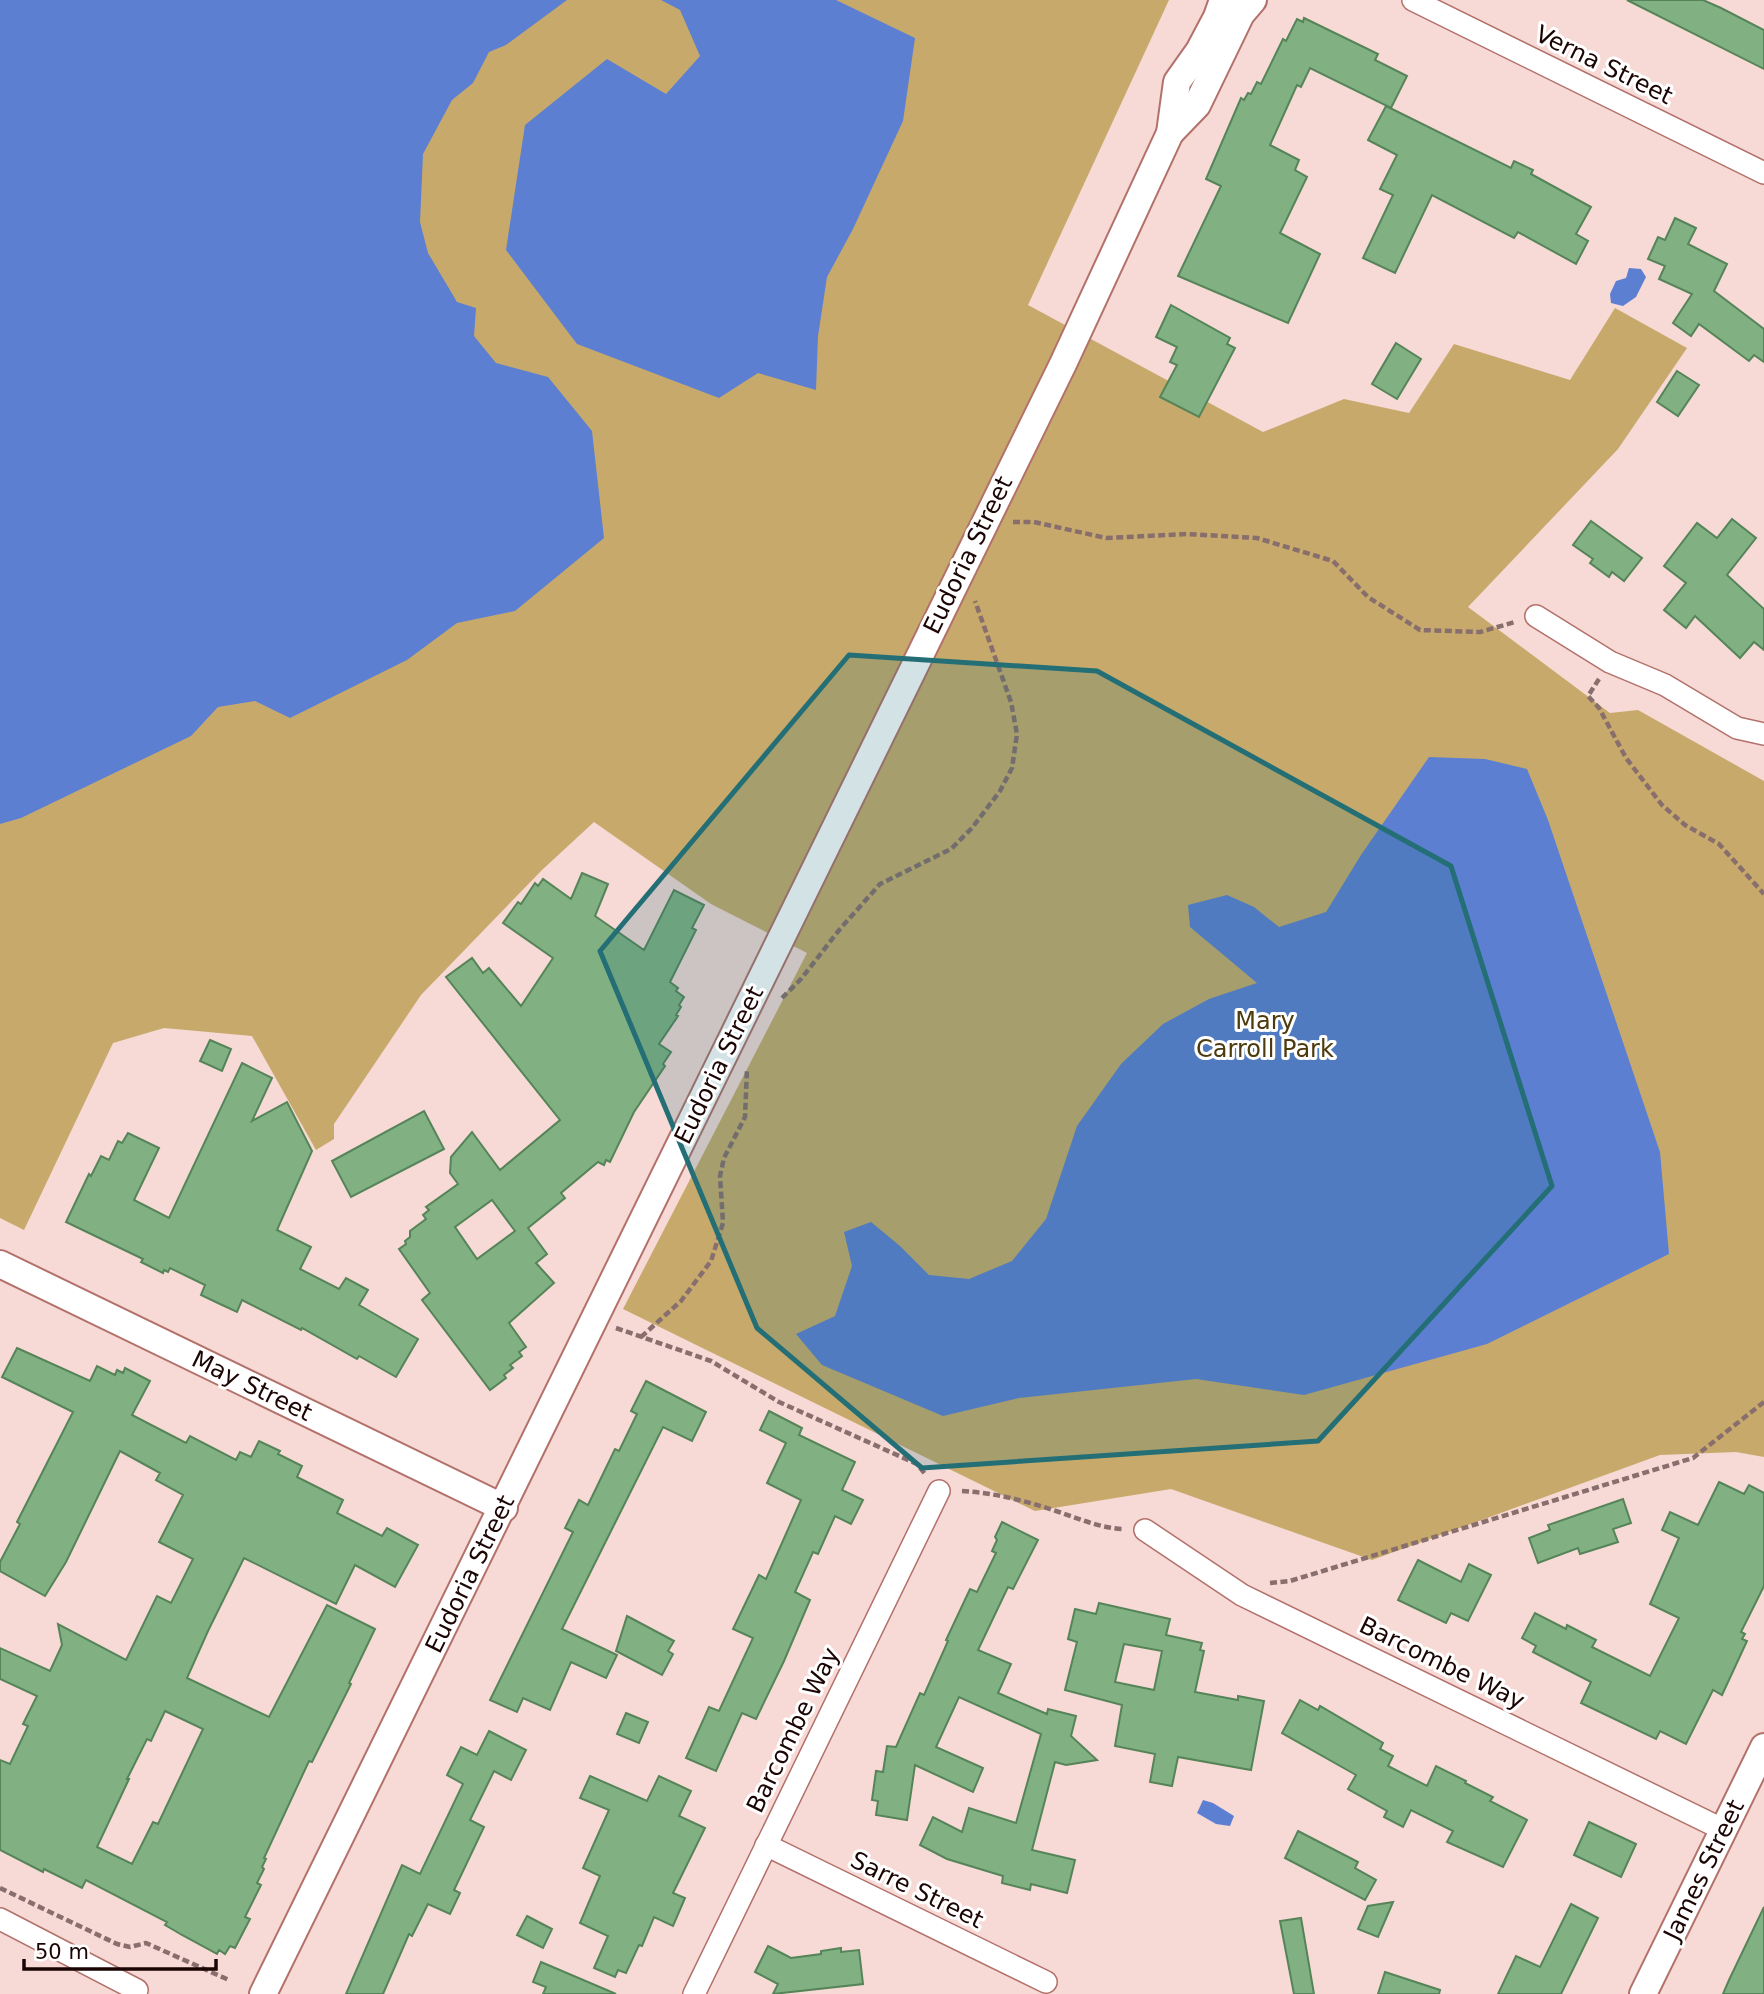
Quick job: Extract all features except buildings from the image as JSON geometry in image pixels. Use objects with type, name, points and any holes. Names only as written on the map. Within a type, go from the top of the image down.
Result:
[{"type":"street","name":"Eudoria Street","points":[[263,1994],[1063,364],[1170,133],[1177,82],[1199,51],[1223,0]]},
{"type":"street","name":"Eudoria Street","points":[[1170,133],[1197,105],[1241,14],[1253,0]]},
{"type":"street","name":"Verna Street","points":[[1413,2],[1764,173]]},
{"type":"street","points":[[1536,616],[1610,662],[1665,685],[1737,728],[1764,734]]},
{"type":"street","name":"May Street","points":[[0,1265],[503,1508]]},
{"type":"street","name":"Barcombe Way","points":[[694,1994],[939,1490]]},
{"type":"street","name":"Barcombe Way","points":[[1145,1530],[1242,1595],[1724,1830]]},
{"type":"street","name":"James Street","points":[[1643,1994],[1764,1747]]},
{"type":"street","name":"Sarre Street","points":[[765,1845],[1046,1982]]},
{"type":"street","points":[[0,1919],[137,1990]]},
{"type":"path","points":[[1006,522],[1034,522],[1106,538],[1187,534],[1257,538],[1333,561],[1368,597],[1420,630],[1480,632],[1536,616]]},
{"type":"path","points":[[773,1007],[801,979],[880,884],[951,849],[972,828],[1000,791],[1012,768],[1017,734],[1012,702],[975,600],[975,589]]},
{"type":"path","points":[[1610,662],[1588,696],[1599,709],[1626,758],[1662,805],[1685,825],[1718,844],[1764,894]]},
{"type":"path","points":[[641,1337],[681,1301],[711,1261],[723,1223],[720,1175],[724,1158],[745,1117],[747,1062]]},
{"type":"path","points":[[614,1328],[711,1361],[779,1402],[917,1464],[939,1490],[1015,1498],[1110,1528],[1145,1530]]},
{"type":"path","points":[[1263,1584],[1290,1581],[1693,1458],[1764,1402]]},
{"type":"path","points":[[0,1888],[117,1944],[130,1947],[146,1943],[229,1980]]},
{"type":"highlighted area","points":[[849,655],[1097,671],[1451,866],[1552,1186],[1318,1441],[922,1468],[757,1328],[600,951]]},
{"type":"green space","name":"Mary Carroll Park","points":[[0,0],[1169,0],[1028,305],[1263,432],[1344,399],[1409,413],[1454,344],[1570,380],[1615,308],[1687,348],[1618,449],[1468,607],[1610,713],[1638,710],[1764,781],[1764,1457],[1736,1452],[1660,1455],[1372,1560],[1171,1489],[1035,1511],[623,1309],[807,953],[711,904],[594,822],[542,870],[421,995],[334,1124],[334,1139],[316,1150],[252,1036],[164,1028],[113,1043],[24,1230],[0,1218]]},
{"type":"water","points":[[0,0],[567,0],[506,45],[489,52],[473,83],[452,100],[423,154],[420,222],[428,253],[457,302],[476,308],[474,336],[496,363],[548,377],[592,431],[604,538],[515,611],[457,623],[407,660],[290,718],[255,701],[218,707],[191,736],[21,818],[0,824]]},
{"type":"water","points":[[661,0],[836,0],[915,38],[903,121],[853,229],[827,277],[818,336],[816,390],[758,373],[719,398],[577,344],[506,250],[525,125],[607,59],[666,94],[700,56],[680,10]]},
{"type":"water","points":[[1629,268],[1641,269],[1646,277],[1636,297],[1623,306],[1611,303],[1610,294],[1616,281],[1626,278]]},
{"type":"water","points":[[1429,757],[1485,759],[1527,769],[1548,820],[1660,1152],[1669,1254],[1487,1344],[1304,1395],[1196,1379],[1019,1398],[943,1416],[822,1365],[796,1334],[835,1316],[852,1266],[844,1232],[871,1222],[929,1275],[969,1279],[1012,1261],[1046,1219],[1077,1126],[1121,1064],[1163,1024],[1209,999],[1257,983],[1190,927],[1188,905],[1227,895],[1254,907],[1279,927],[1326,912],[1361,855]]},
{"type":"water","points":[[1203,1800],[1234,1816],[1230,1826],[1216,1824],[1197,1813]]}]
